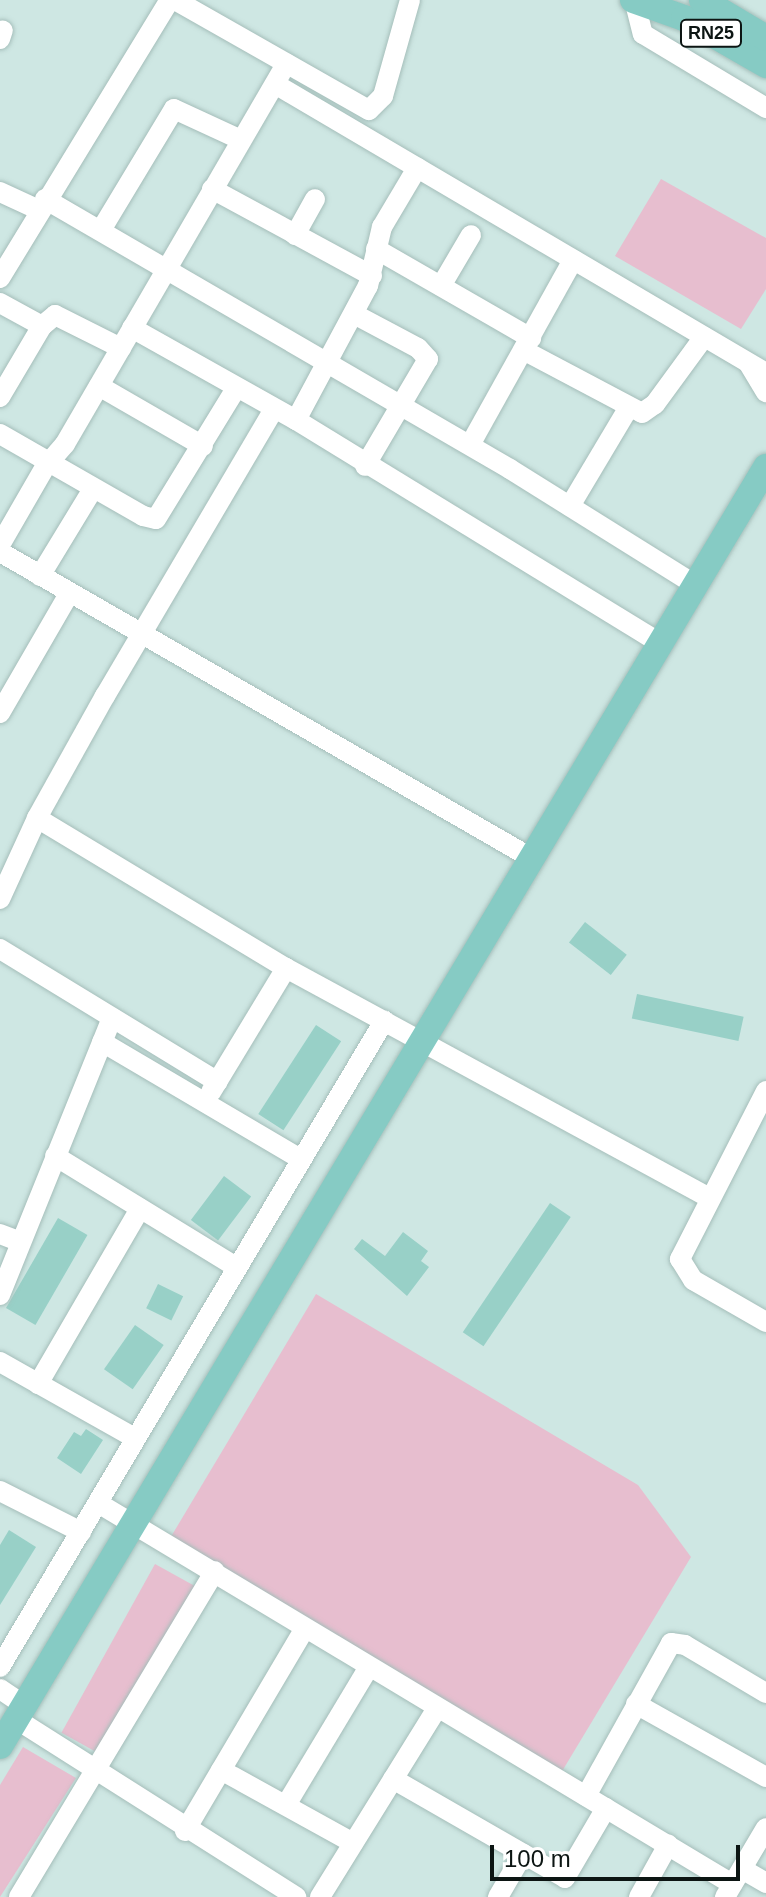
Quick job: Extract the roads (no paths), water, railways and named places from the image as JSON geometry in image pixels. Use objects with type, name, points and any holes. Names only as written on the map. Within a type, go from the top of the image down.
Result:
[{"type":"main road","name":"RN25","points":[[702,0],[766,38]]},
{"type":"main road","name":"RN25","points":[[648,3],[684,18],[766,65]]},
{"type":"main road","points":[[0,1746],[426,1040],[766,467]]},
{"type":"street","points":[[0,278],[42,205],[172,0],[363,109],[375,109],[410,0]]},
{"type":"street","points":[[648,3],[643,34],[766,108]]},
{"type":"street","points":[[0,545],[99,386],[286,64]]},
{"type":"street","points":[[275,84],[757,368],[766,392]]},
{"type":"street","points":[[101,230],[174,109],[241,140]]},
{"type":"street","points":[[296,420],[354,314],[372,276],[382,227],[417,168]]},
{"type":"street","points":[[212,189],[372,276]]},
{"type":"street","points":[[0,192],[42,205],[101,230],[470,445],[697,586]]},
{"type":"street","points":[[295,235],[315,199]]},
{"type":"street","points":[[441,286],[471,235]]},
{"type":"street","points":[[376,249],[441,286],[528,344],[642,413],[655,404],[704,337]]},
{"type":"street","points":[[470,445],[573,260]]},
{"type":"street","points":[[0,303],[42,326]]},
{"type":"street","points":[[354,314],[427,355],[365,466]]},
{"type":"street","points":[[0,397],[7,369],[42,326],[55,315],[121,348]]},
{"type":"street","points":[[132,328],[235,390],[296,420],[365,466],[661,644]]},
{"type":"street","points":[[99,386],[203,446]]},
{"type":"street","points":[[0,434],[93,489],[156,519],[235,390]]},
{"type":"street","points":[[570,506],[629,407]]},
{"type":"street","points":[[0,899],[37,818],[142,631],[274,409]]},
{"type":"street","points":[[40,576],[93,489]]},
{"type":"street","points":[[0,552],[69,594],[142,631],[533,859]]},
{"type":"street","points":[[0,713],[69,594]]},
{"type":"street","points":[[37,818],[286,968],[426,1040],[710,1198]]},
{"type":"street","points":[[0,949],[218,1082]]},
{"type":"street","points":[[205,1103],[286,968]]},
{"type":"street","points":[[0,1295],[112,1018]]},
{"type":"street","points":[[0,1667],[384,1021]]},
{"type":"street","points":[[102,1042],[301,1159]]},
{"type":"street","points":[[766,1091],[683,1250],[681,1268],[704,1288],[766,1322]]},
{"type":"street","points":[[55,1156],[236,1267]]},
{"type":"street","points":[[38,1384],[140,1209]]},
{"type":"street","points":[[0,1234],[21,1242]]},
{"type":"street","points":[[0,1362],[135,1438]]},
{"type":"street","points":[[0,1491],[81,1532]]},
{"type":"street","points":[[98,1503],[215,1571],[304,1630],[733,1883],[766,1883]]},
{"type":"street","points":[[26,1894],[95,1770],[215,1571]]},
{"type":"street","points":[[185,1831],[304,1630]]},
{"type":"street","points":[[586,1796],[671,1643],[685,1645],[766,1693]]},
{"type":"street","points":[[286,1805],[369,1667]]},
{"type":"street","points":[[0,1689],[20,1712],[95,1770],[272,1891],[296,1897]]},
{"type":"street","points":[[636,1704],[766,1777]]},
{"type":"street","points":[[320,1897],[437,1708]]},
{"type":"street","points":[[221,1770],[353,1843]]},
{"type":"street","points":[[393,1779],[565,1878],[606,1808]]},
{"type":"street","points":[[733,1883],[766,1828]]},
{"type":"street","points":[[639,1897],[668,1845]]},
{"type":"street","points":[[498,1897],[523,1854]]}]
